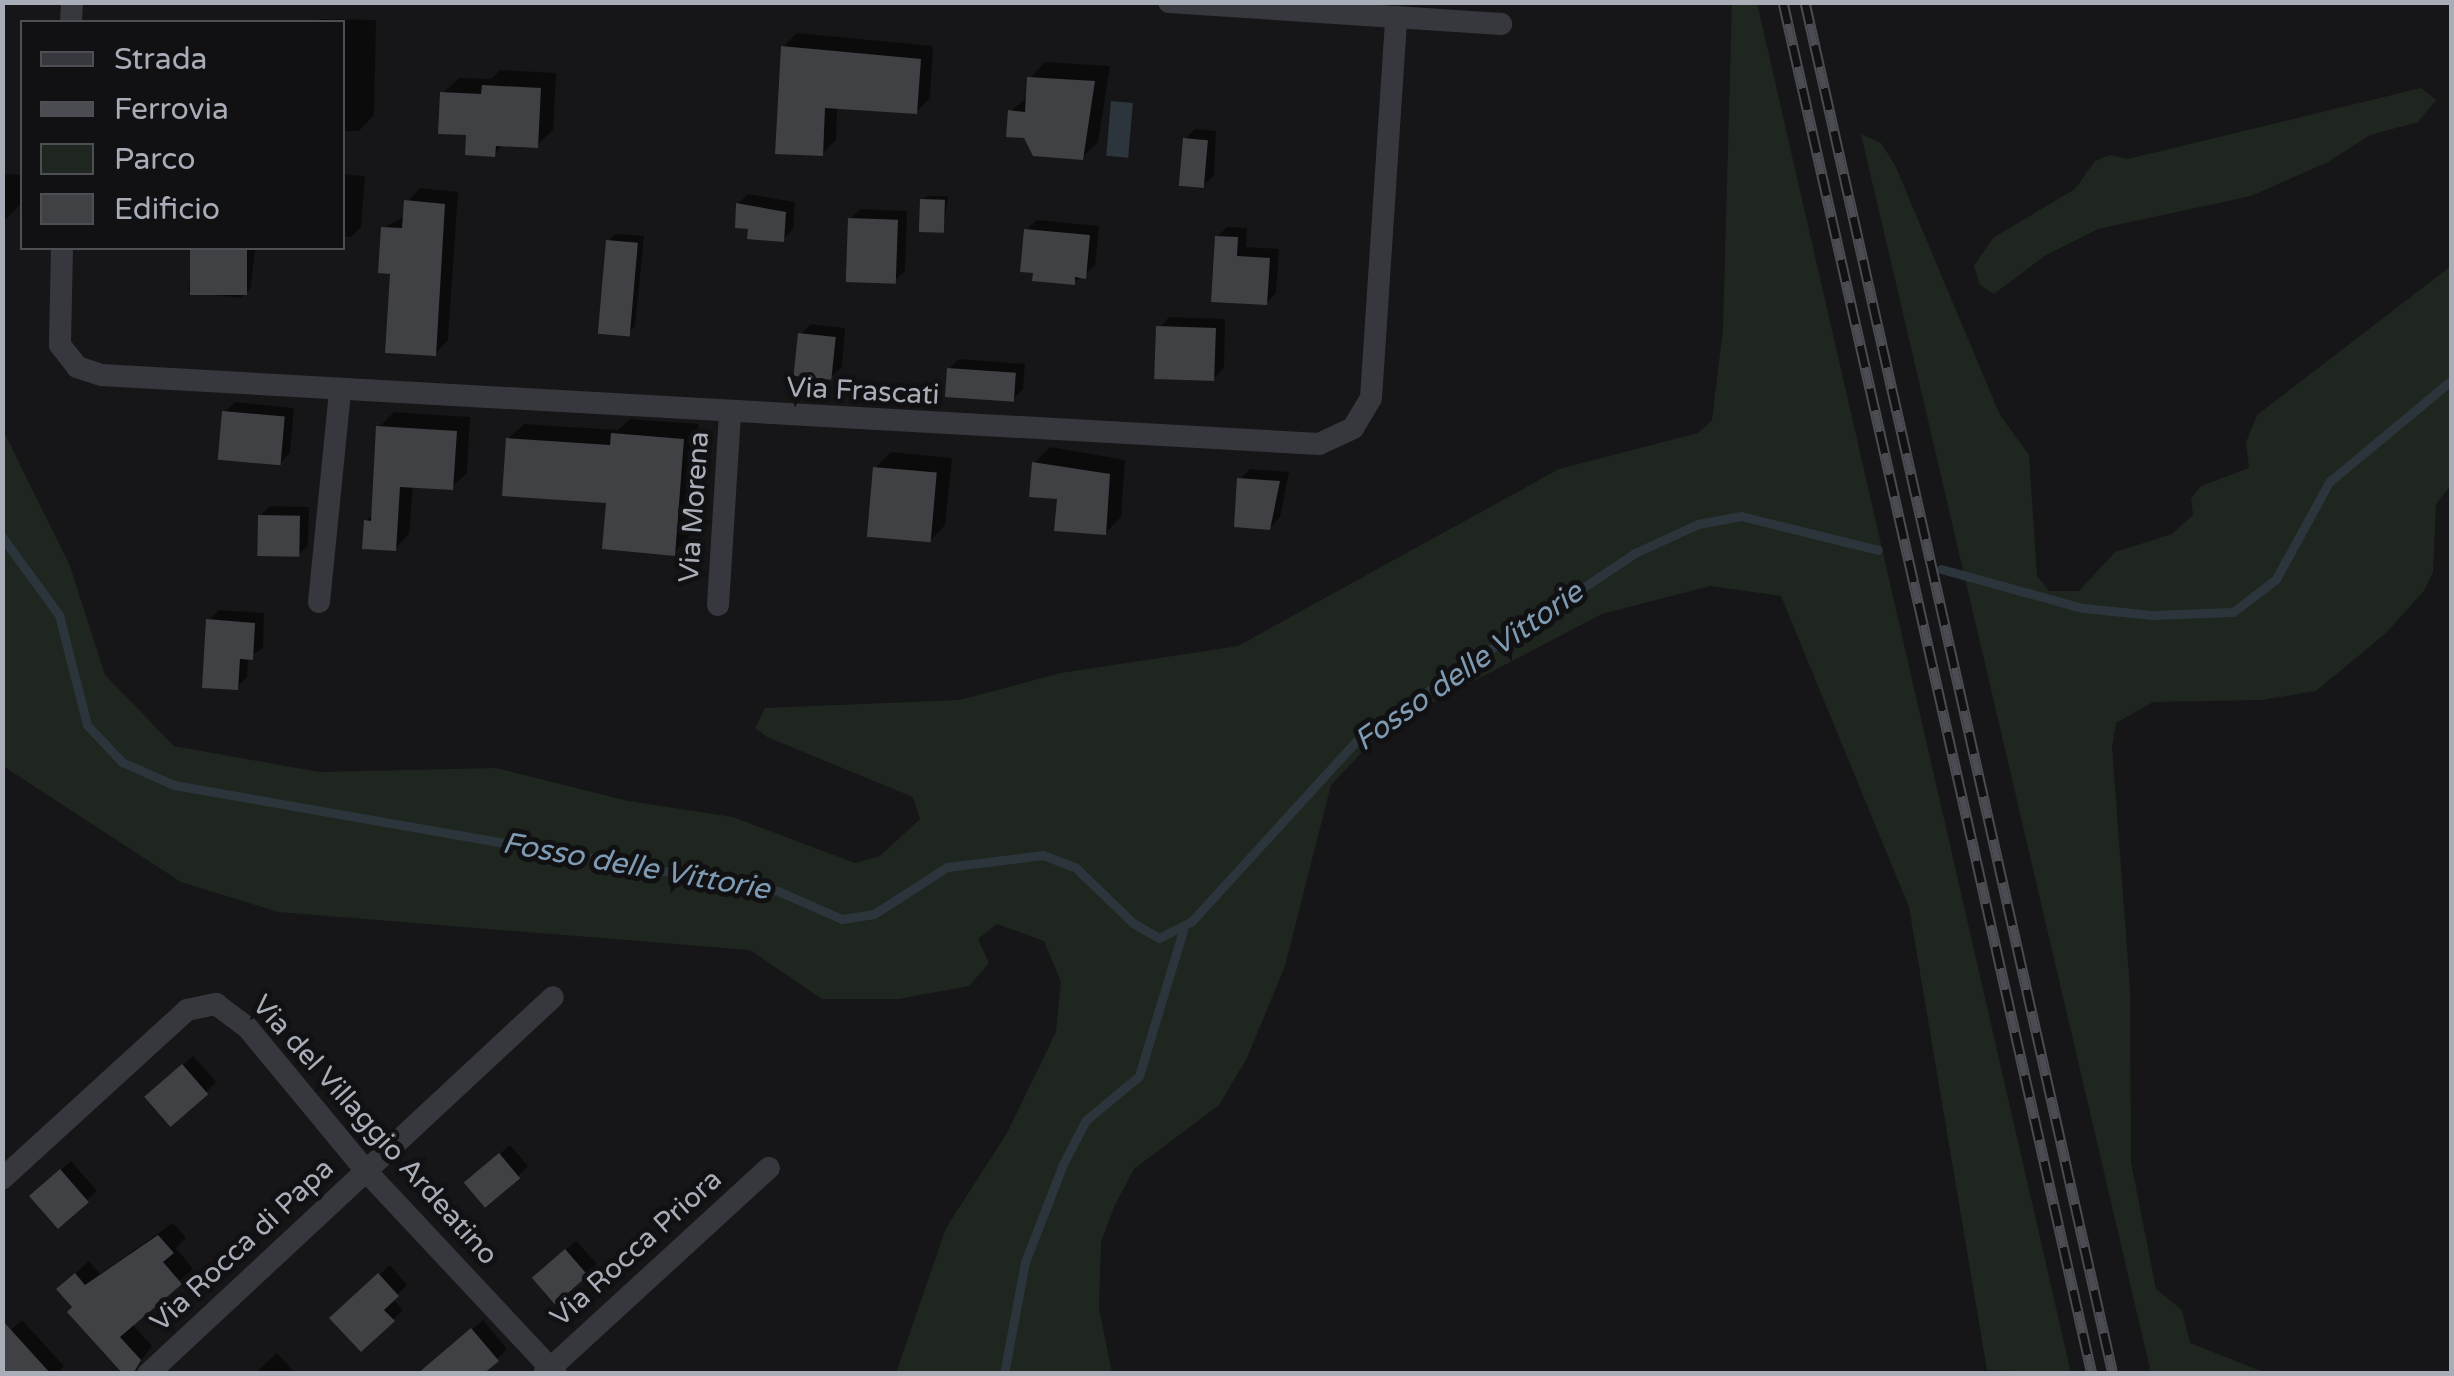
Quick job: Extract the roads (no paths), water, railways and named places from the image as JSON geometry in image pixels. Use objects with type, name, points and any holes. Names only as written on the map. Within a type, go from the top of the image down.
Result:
[{"type":"street","points":[[1169,2],[1502,24]]},
{"type":"street","name":"Via Frascati","points":[[62,250],[60,345],[77,367],[112,376],[1299,446],[1336,439],[1364,415],[1374,379],[1396,17]]},
{"type":"street","points":[[319,602],[340,391]]},
{"type":"street","name":"Via Morena","points":[[718,605],[730,413]]},
{"type":"street","name":"Via Rocca di Papa","points":[[148,1374],[554,996]]},
{"type":"street","name":"Via del Villaggio Ardeatino","points":[[2,1179],[204,1002],[247,1026],[366,1171],[550,1372]]},
{"type":"street","name":"Via Rocca Priora","points":[[550,1372],[769,1168]]},
{"type":"waterway","name":"Fosso delle Vittorie","points":[[1941,569],[2083,608],[2152,615],[2233,612],[2276,579],[2329,482],[2452,380]]},
{"type":"waterway","name":"Fosso delle Vittorie","points":[[2,537],[59,615],[87,725],[122,762],[174,785],[778,891],[842,919],[874,914],[947,867],[1043,855],[1075,867],[1133,923],[1159,938],[1191,922],[1362,735],[1635,553],[1698,524],[1741,516],[1878,550]]},
{"type":"waterway","points":[[1004,1374],[1025,1262],[1063,1164],[1086,1120],[1139,1076],[1183,930]]},
{"type":"railway","points":[[1783,2],[2092,1374]]},
{"type":"railway","points":[[1805,2],[2113,1374]]}]
